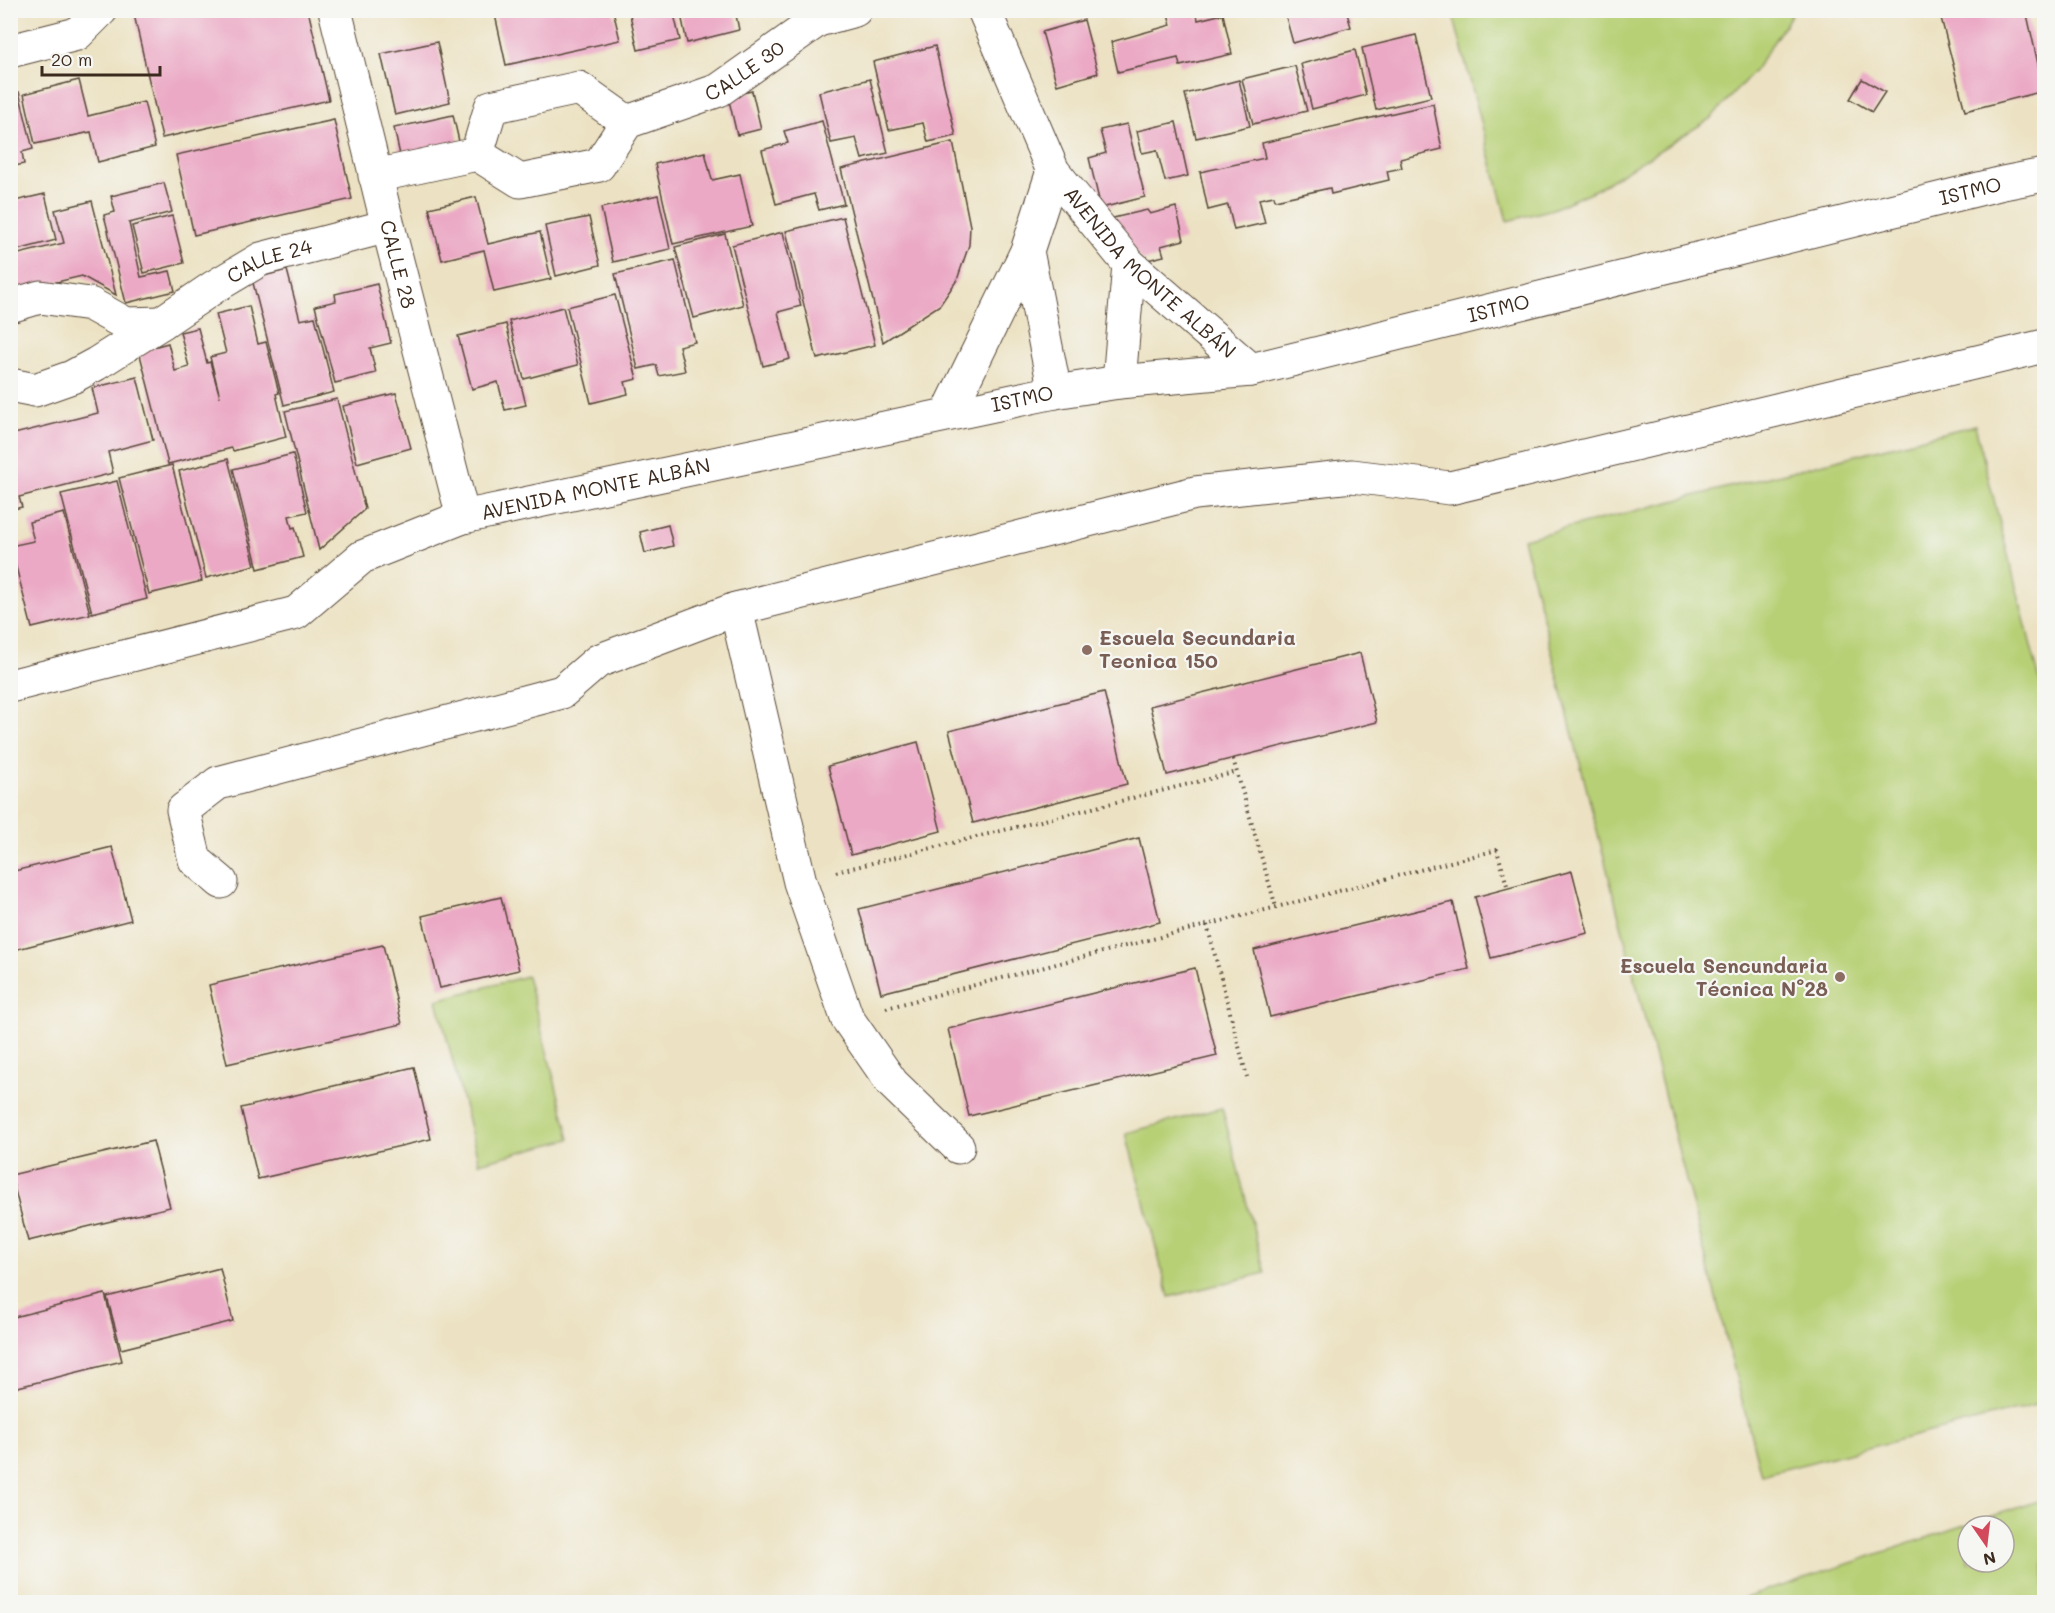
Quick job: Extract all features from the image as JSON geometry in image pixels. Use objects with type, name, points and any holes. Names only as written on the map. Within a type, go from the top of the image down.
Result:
[{"type":"street","points":[[10,51],[77,34],[100,10]]},
{"type":"street","name":"CALLE 28","points":[[335,10],[375,177],[463,518]]},
{"type":"street","name":"CALLE 30","points":[[627,122],[718,90],[818,20],[855,10]]},
{"type":"street","name":"AVENIDA MONTE ALBÁN","points":[[984,10],[1053,171],[1129,264],[1251,370]]},
{"type":"street","points":[[375,177],[477,154],[520,181],[599,165],[627,122],[579,88],[491,107],[477,154]]},
{"type":"street","name":"AVENIDA MONTE ALBÁN","points":[[10,686],[296,613],[362,557],[463,518],[948,414],[1027,251],[1053,171]]},
{"type":"street","name":"ISTMO","points":[[948,414],[1055,392],[1119,382],[1251,370],[2044,175]]},
{"type":"street","name":"CALLE 24","points":[[10,385],[35,390],[72,377],[261,259],[388,226]]},
{"type":"street","points":[[1027,251],[1055,392]]},
{"type":"street","points":[[1119,382],[1129,264]]},
{"type":"street","points":[[10,306],[40,297],[90,304],[126,324],[161,323]]},
{"type":"street","points":[[221,882],[195,860],[183,810],[218,783],[562,692],[597,661],[736,609],[1195,493],[1352,476],[1450,488],[2044,346]]},
{"type":"street","points":[[736,609],[800,882],[847,1018],[892,1083],[958,1147]]},
{"type":"path","points":[[1233,759],[1276,907]]},
{"type":"path","points":[[800,882],[1237,772]]},
{"type":"path","points":[[847,1018],[1497,850],[1508,889]]},
{"type":"path","points":[[1207,925],[1247,1077]]},
{"type":"green space","points":[[1452,10],[1794,11],[1755,70],[1710,119],[1597,189],[1553,209],[1507,221]]},
{"type":"green space","name":"Escuela Sencundaria Técnica N°28","points":[[1975,425],[2044,697],[2044,1403],[1761,1475],[1523,539]]},
{"type":"green space","points":[[527,976],[570,1139],[479,1163],[437,1000]]},
{"type":"green space","points":[[1222,1108],[1265,1273],[1169,1297],[1126,1133]]},
{"type":"green space","points":[[2044,1499],[2044,1602],[1733,1602],[1956,1528],[1956,1574],[2016,1574],[2016,1514],[1999,1514]]},
{"type":"building","points":[[133,10],[308,10],[329,100],[162,138]]},
{"type":"building","points":[[494,10],[613,10],[620,40],[506,65]]},
{"type":"building","points":[[651,10],[673,10],[680,40],[638,50],[630,15]]},
{"type":"building","points":[[680,10],[735,10],[739,30],[687,43]]},
{"type":"building","points":[[1167,10],[1196,10],[1198,20],[1223,14],[1232,54],[1180,66],[1178,58],[1118,72],[1111,42],[1171,25]]},
{"type":"building","points":[[1284,10],[1346,10],[1351,27],[1293,43]]},
{"type":"building","points":[[1939,10],[2026,10],[2044,91],[1965,111]]},
{"type":"building","points":[[1084,20],[1098,73],[1057,85],[1042,32]]},
{"type":"building","points":[[1416,35],[1431,97],[1376,110],[1362,48]]},
{"type":"building","points":[[437,42],[450,102],[395,115],[381,54]]},
{"type":"building","points":[[935,46],[956,136],[928,142],[923,123],[889,130],[873,62]]},
{"type":"building","points":[[1355,50],[1366,95],[1312,109],[1301,64]]},
{"type":"building","points":[[1295,66],[1307,111],[1253,124],[1242,79]]},
{"type":"building","points":[[870,79],[888,153],[862,159],[856,138],[831,143],[819,92]]},
{"type":"building","points":[[1862,79],[1885,92],[1872,112],[1850,99]]},
{"type":"building","points":[[79,80],[88,116],[144,102],[155,147],[98,162],[91,132],[35,144],[24,94]]},
{"type":"building","points":[[1239,80],[1250,126],[1196,138],[1185,94]]},
{"type":"building","points":[[752,91],[761,129],[737,135],[728,96]]},
{"type":"building","points":[[19,92],[33,149],[22,152],[24,164],[10,167],[10,94]]},
{"type":"building","points":[[1433,104],[1442,149],[1400,159],[1402,168],[1387,171],[1389,180],[1331,194],[1330,188],[1275,200],[1274,196],[1259,199],[1265,223],[1234,230],[1228,205],[1208,210],[1200,172],[1265,158],[1262,143]]},
{"type":"building","points":[[453,115],[461,150],[402,164],[394,128]]},
{"type":"building","points":[[334,120],[352,199],[194,235],[176,155]]},
{"type":"building","points":[[822,121],[844,204],[819,210],[814,194],[776,204],[762,150],[788,143],[784,131]]},
{"type":"building","points":[[1176,122],[1188,176],[1165,181],[1157,150],[1142,153],[1137,131]]},
{"type":"building","points":[[1127,124],[1145,197],[1101,208],[1089,158],[1106,153],[1100,130]]},
{"type":"building","points":[[953,142],[970,226],[969,245],[957,280],[940,305],[883,342],[841,169]]},
{"type":"building","points":[[705,152],[712,180],[740,174],[752,226],[673,244],[655,164]]},
{"type":"building","points":[[164,183],[172,212],[129,223],[141,277],[170,271],[175,291],[126,303],[104,215],[115,212],[111,196]]},
{"type":"building","points":[[45,194],[56,240],[10,252],[10,202]]},
{"type":"building","points":[[658,195],[670,249],[613,262],[601,208]]},
{"type":"building","points":[[476,197],[488,244],[540,232],[551,279],[494,292],[484,250],[442,260],[429,208]]},
{"type":"building","points":[[92,201],[116,295],[82,276],[10,293],[10,256],[64,243],[55,210]]},
{"type":"building","points":[[1176,207],[1184,240],[1161,246],[1164,256],[1143,261],[1109,219],[1147,210],[1150,214]]},
{"type":"building","points":[[172,216],[184,263],[144,273],[132,226]]},
{"type":"building","points":[[589,217],[600,265],[556,276],[545,226]]},
{"type":"building","points":[[843,217],[875,345],[817,359],[786,231]]},
{"type":"building","points":[[783,232],[801,306],[778,312],[790,359],[763,366],[732,245]]},
{"type":"building","points":[[725,234],[743,305],[694,318],[675,247]]},
{"type":"building","points":[[675,260],[695,342],[679,346],[685,371],[659,376],[656,365],[638,369],[615,274]]},
{"type":"building","points":[[287,270],[300,320],[315,317],[334,392],[284,405],[252,279]]},
{"type":"building","points":[[377,284],[391,343],[370,348],[376,373],[335,383],[315,306],[336,301],[335,294]]},
{"type":"building","points":[[615,295],[637,379],[625,382],[628,394],[591,403],[567,307]]},
{"type":"building","points":[[249,306],[258,344],[266,342],[279,393],[276,394],[286,437],[233,451],[232,448],[168,464],[139,351],[168,343],[175,371],[189,367],[180,332],[198,328],[207,363],[210,362],[220,397],[210,357],[226,353],[216,314]]},
{"type":"building","points":[[563,307],[578,365],[524,379],[509,321]]},
{"type":"building","points":[[506,324],[526,405],[505,410],[498,382],[472,389],[458,336]]},
{"type":"building","points":[[137,377],[153,440],[108,452],[113,473],[19,497],[22,507],[10,510],[10,435],[98,413],[92,388]]},
{"type":"building","points":[[396,393],[411,448],[357,463],[343,406]]},
{"type":"building","points":[[337,399],[365,509],[319,550],[285,411]]},
{"type":"building","points":[[293,454],[307,512],[289,516],[292,528],[295,527],[303,557],[258,569],[233,469]]},
{"type":"building","points":[[228,459],[255,565],[206,578],[179,471]]},
{"type":"building","points":[[172,465],[202,581],[149,594],[119,478]]},
{"type":"building","points":[[117,481],[147,599],[92,613],[61,494]]},
{"type":"building","points":[[64,513],[90,614],[32,628],[15,563],[10,564],[10,546],[34,541],[29,522]]},
{"type":"building","points":[[668,525],[673,546],[645,553],[640,532]]},
{"type":"building","points":[[1360,653],[1377,722],[1167,775],[1150,706]]},
{"type":"building","points":[[1104,692],[1127,784],[973,823],[949,731]]},
{"type":"building","points":[[918,742],[941,831],[851,855],[828,766]]},
{"type":"building","points":[[1139,838],[1160,922],[881,993],[859,909]]},
{"type":"building","points":[[112,847],[131,920],[10,951],[10,872]]},
{"type":"building","points":[[1572,871],[1588,933],[1491,958],[1475,897]]},
{"type":"building","points":[[501,897],[519,970],[440,988],[422,916]]},
{"type":"building","points":[[1453,902],[1469,969],[1270,1017],[1254,950]]},
{"type":"building","points":[[383,945],[402,1024],[227,1064],[209,985]]},
{"type":"building","points":[[1195,968],[1217,1056],[969,1116],[948,1029]]},
{"type":"building","points":[[414,1067],[431,1139],[258,1179],[241,1108]]},
{"type":"building","points":[[153,1141],[170,1207],[28,1241],[11,1175]]},
{"type":"building","points":[[220,1268],[233,1321],[121,1349],[107,1297]]},
{"type":"building","points":[[105,1294],[122,1361],[10,1389],[10,1318]]},
{"type":"place","name":"Escuela Secundaria Tecnica 150","points":[[1087,650]]},
{"type":"place","name":"Escuela Sencundaria Técnica N°28","points":[[1840,977]]}]
